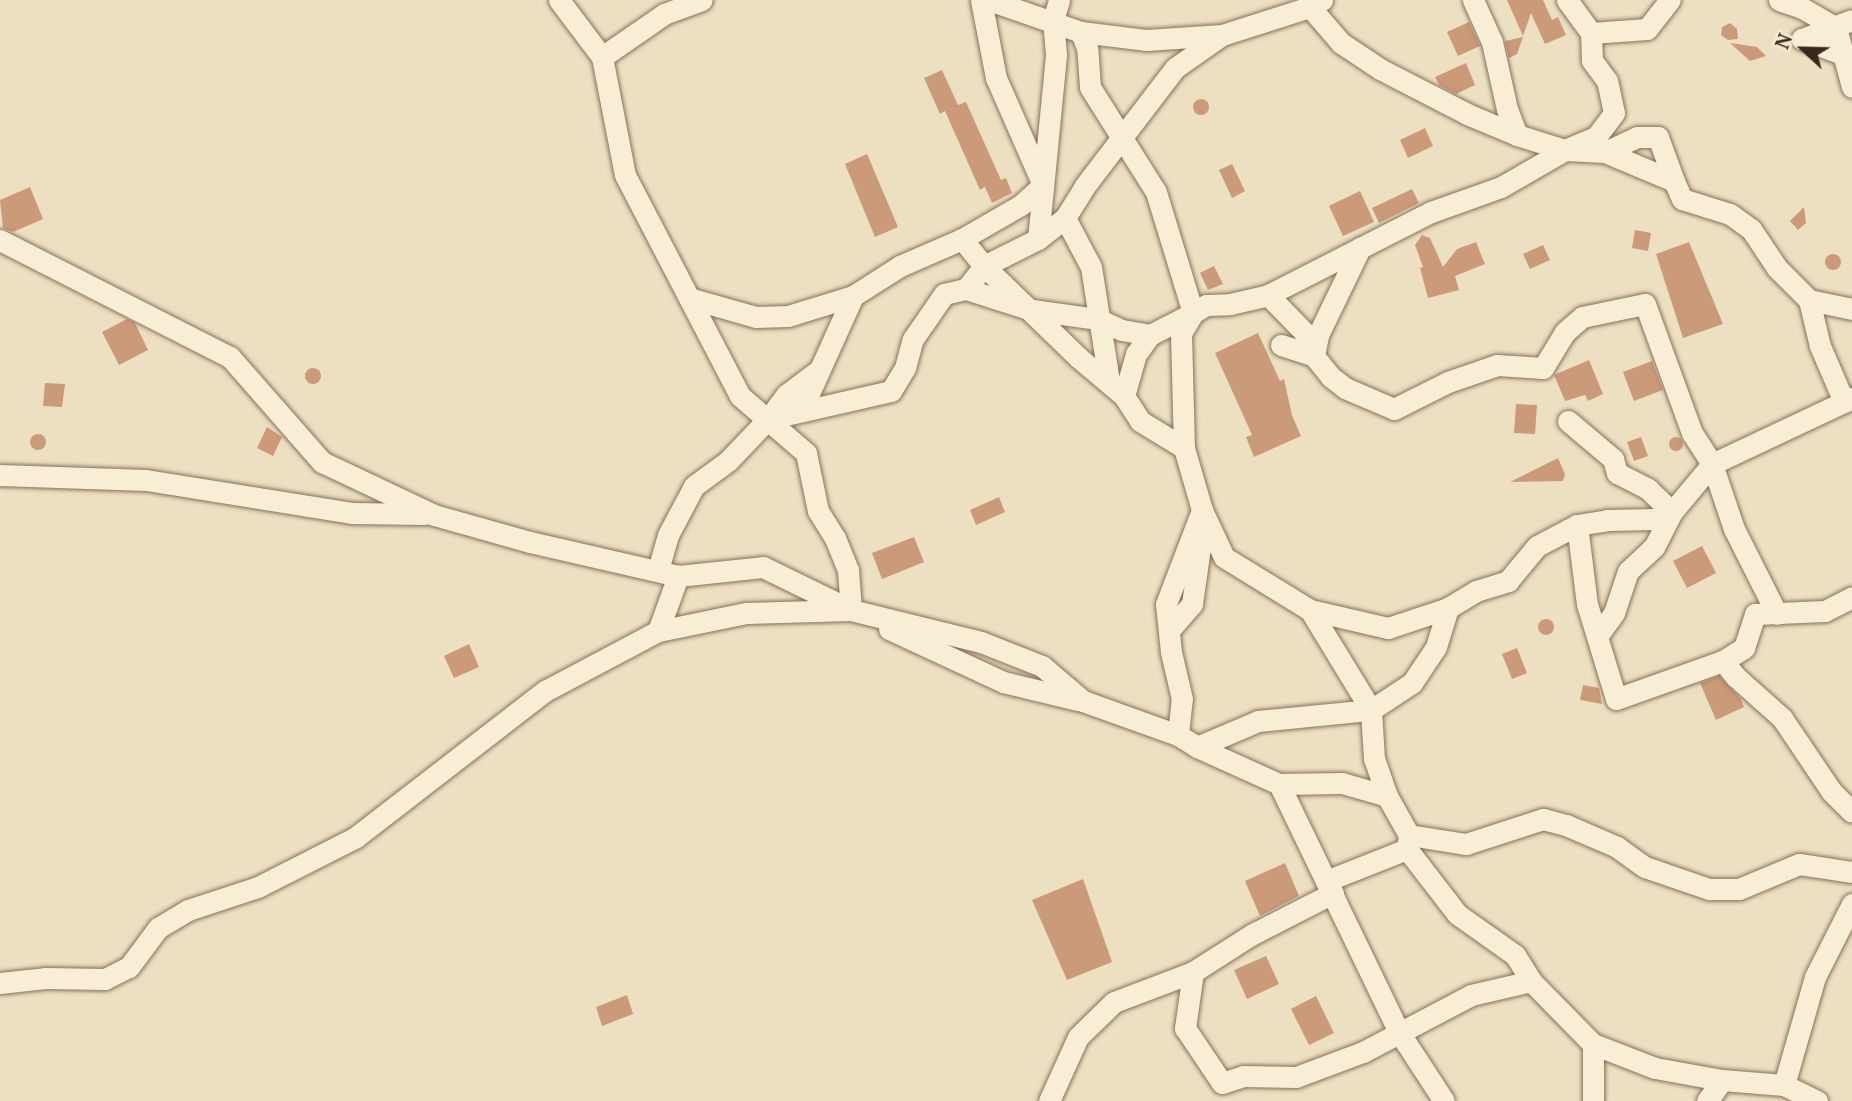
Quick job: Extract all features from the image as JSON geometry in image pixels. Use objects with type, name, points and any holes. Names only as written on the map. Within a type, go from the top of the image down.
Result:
[{"type":"street","points":[[559,0],[602,57],[625,175],[740,396],[806,453],[818,512],[835,538],[848,570],[850,610]]},
{"type":"street","points":[[602,57],[664,14],[702,0]]},
{"type":"street","points":[[981,0],[996,78],[1043,185]]},
{"type":"street","points":[[989,0],[1056,10],[1081,32],[1087,48],[1090,87],[1156,192],[1193,313],[1181,333],[1184,448],[1202,510],[1224,557],[1311,610],[1388,628],[1448,608],[1476,591],[1508,581],[1537,546],[1577,525],[1606,520],[1655,519],[1672,512]]},
{"type":"street","points":[[1473,0],[1492,42],[1507,109],[1517,135]]},
{"type":"street","points":[[1116,389],[1150,335],[1206,304],[1230,304],[1268,295],[1430,212],[1502,187],[1565,150],[1596,137],[1614,113],[1607,81],[1592,60],[1591,33],[1567,0]]},
{"type":"street","points":[[1591,33],[1647,29],[1670,0]]},
{"type":"street","points":[[1779,0],[1844,24]]},
{"type":"street","points":[[1081,32],[1146,40],[1222,35],[1316,4],[1341,43],[1380,69],[1467,114],[1517,135],[1565,150],[1605,152],[1674,181]]},
{"type":"street","points":[[1038,239],[1056,54],[1056,10]]},
{"type":"street","points":[[1842,54],[1802,39],[1844,24]]},
{"type":"street","points":[[1844,24],[1842,54],[1852,87]]},
{"type":"street","points":[[966,289],[985,266],[1038,239],[1065,218],[1084,187],[1175,68],[1222,35]]},
{"type":"street","points":[[1599,634],[1614,613],[1628,571],[1654,547],[1672,512],[1712,464],[1848,400],[1821,346],[1809,300],[1777,268],[1752,229],[1730,214],[1682,199],[1658,137],[1637,137],[1605,152]]},
{"type":"street","points":[[689,298],[756,317],[788,316],[853,296],[900,266],[962,239],[1021,205],[1043,185]]},
{"type":"street","points":[[1065,218],[1091,267],[1098,319],[1116,389]]},
{"type":"street","points":[[962,239],[985,266],[1079,358],[1116,389],[1140,421],[1184,448]]},
{"type":"street","points":[[0,240],[230,357],[322,462],[434,514],[530,542],[668,573],[763,567],[1003,682],[1083,701],[1178,735],[1197,747],[1279,784],[1342,783],[1387,796]]},
{"type":"street","points":[[1314,356],[1318,335],[1360,248]]},
{"type":"street","points":[[768,419],[802,409],[891,391],[905,368],[913,339],[944,294],[966,289],[1032,310],[1098,319],[1122,330],[1150,335]]},
{"type":"street","points":[[1268,295],[1304,332],[1314,356],[1331,377],[1365,399],[1394,409],[1448,382],[1497,365],[1543,368],[1565,332],[1582,317],[1645,304],[1692,433],[1712,464],[1734,529],[1777,614]]},
{"type":"street","points":[[802,409],[853,296]]},
{"type":"street","points":[[1809,300],[1852,309]]},
{"type":"street","points":[[1281,345],[1314,356]]},
{"type":"street","points":[[658,631],[668,573],[668,535],[694,486],[728,461],[768,419],[786,394],[819,370]]},
{"type":"street","points":[[1568,421],[1613,459],[1618,472],[1648,489],[1672,512]]},
{"type":"street","points":[[0,475],[146,480],[351,513],[434,514]]},
{"type":"street","points":[[1178,735],[1182,699],[1171,652],[1171,628],[1166,604],[1202,510]]},
{"type":"street","points":[[1577,525],[1587,604],[1599,634],[1605,671],[1616,699],[1723,661],[1744,648],[1755,614],[1825,611],[1852,597]]},
{"type":"street","points":[[1197,747],[1258,721],[1371,710],[1412,683],[1436,647],[1448,608]]},
{"type":"street","points":[[0,983],[45,978],[105,979],[129,967],[158,928],[188,910],[257,887],[356,837],[545,691],[658,631],[746,613],[850,610],[981,642],[1042,666],[1083,701]]},
{"type":"street","points":[[1311,610],[1371,710],[1374,759],[1408,842],[1457,914],[1516,955],[1531,981],[1593,1044],[1655,1068],[1800,1095],[1815,977],[1852,904]]},
{"type":"street","points":[[1723,661],[1736,677],[1782,718],[1832,792],[1852,812]]},
{"type":"street","points":[[1279,784],[1303,840],[1330,887],[1399,1032],[1444,1101]]},
{"type":"street","points":[[1049,1101],[1078,1037],[1114,1002],[1193,972],[1408,842],[1466,844],[1543,818],[1617,847],[1644,867],[1710,889],[1738,889],[1799,864],[1852,872]]},
{"type":"street","points":[[1193,972],[1185,1028],[1222,1083],[1243,1076],[1296,1077],[1363,1052],[1471,995],[1531,981]]},
{"type":"street","points":[[1593,1044],[1593,1101]]},
{"type":"street","points":[[1707,1101],[1721,1080]]},
{"type":"building","points":[[1507,0],[1543,0],[1552,20],[1558,17],[1566,35],[1545,44],[1531,13],[1523,36]]},
{"type":"building","points":[[1469,22],[1480,46],[1458,56],[1447,32]]},
{"type":"building","points":[[1730,23],[1737,29],[1738,39],[1728,40],[1721,35],[1722,27]]},
{"type":"building","points":[[1523,37],[1517,54],[1509,58],[1505,41]]},
{"type":"building","points":[[1730,43],[1757,47],[1766,56],[1750,61]]},
{"type":"building","points":[[1466,63],[1475,85],[1456,94],[1439,85],[1435,77]]},
{"type":"building","points":[[942,70],[958,105],[966,102],[1001,180],[1006,178],[1012,193],[992,203],[985,187],[980,190],[945,111],[940,114],[924,78]]},
{"type":"building","points":[[1201,99],[1207,101],[1207,113],[1201,115],[1195,113],[1193,107],[1195,101]]},
{"type":"building","points":[[1425,128],[1433,146],[1408,158],[1400,140]]},
{"type":"building","points":[[867,154],[898,227],[875,237],[845,164]]},
{"type":"building","points":[[1232,164],[1245,191],[1232,198],[1219,170]]},
{"type":"building","points":[[30,187],[43,219],[13,232],[3,228],[0,200]]},
{"type":"building","points":[[1412,189],[1419,203],[1379,223],[1372,208]]},
{"type":"building","points":[[1360,191],[1374,222],[1343,236],[1329,206]]},
{"type":"building","points":[[1804,207],[1806,223],[1798,230],[1790,221]]},
{"type":"building","points":[[1635,230],[1651,233],[1648,251],[1632,248]]},
{"type":"building","points":[[1422,235],[1430,238],[1443,267],[1457,249],[1476,242],[1485,264],[1455,276],[1459,290],[1428,298],[1420,268],[1423,267],[1415,245]]},
{"type":"building","points":[[1689,242],[1723,324],[1683,338],[1656,254]]},
{"type":"building","points":[[1543,245],[1550,260],[1530,269],[1523,254]]},
{"type":"building","points":[[1830,254],[1836,254],[1841,262],[1839,268],[1830,270],[1825,265],[1825,259]]},
{"type":"building","points":[[1214,266],[1223,284],[1208,290],[1200,273]]},
{"type":"building","points":[[127,319],[135,323],[148,350],[119,365],[102,332]]},
{"type":"building","points":[[1258,333],[1280,381],[1284,379],[1292,415],[1301,436],[1254,457],[1246,437],[1252,435],[1215,353]]},
{"type":"building","points":[[1589,360],[1603,394],[1588,401],[1585,395],[1565,401],[1554,375]]},
{"type":"building","points":[[1652,361],[1663,390],[1634,401],[1623,372]]},
{"type":"building","points":[[313,368],[319,370],[319,382],[313,384],[307,382],[305,376],[307,370]]},
{"type":"building","points":[[45,383],[65,384],[62,407],[43,406]]},
{"type":"building","points":[[1516,404],[1537,405],[1535,434],[1514,433]]},
{"type":"building","points":[[267,427],[282,437],[273,456],[257,448]]},
{"type":"building","points":[[38,434],[46,442],[38,450],[30,442]]},
{"type":"building","points":[[1641,437],[1648,456],[1634,461],[1627,442]]},
{"type":"building","points":[[1673,437],[1679,437],[1683,444],[1679,451],[1673,451],[1669,447],[1669,441]]},
{"type":"building","points":[[1558,458],[1565,474],[1563,481],[1510,482]]},
{"type":"building","points":[[999,497],[1005,512],[976,525],[970,510]]},
{"type":"building","points":[[914,537],[924,562],[882,579],[872,553]]},
{"type":"building","points":[[1702,546],[1716,573],[1687,588],[1673,561]]},
{"type":"building","points":[[1546,619],[1552,621],[1552,633],[1546,635],[1540,633],[1538,627],[1540,621]]},
{"type":"building","points":[[469,644],[479,667],[454,678],[444,656]]},
{"type":"building","points":[[1517,648],[1527,673],[1512,679],[1502,654]]},
{"type":"building","points":[[1719,676],[1741,699],[1744,707],[1716,720],[1700,683]]},
{"type":"building","points":[[1583,685],[1599,688],[1602,704],[1580,700]]},
{"type":"building","points":[[1285,863],[1299,896],[1260,916],[1245,881]]},
{"type":"building","points":[[1083,879],[1112,962],[1067,980],[1032,900]]},
{"type":"building","points":[[1266,956],[1279,984],[1247,999],[1234,970]]},
{"type":"building","points":[[627,995],[633,1014],[602,1026],[596,1007]]},
{"type":"building","points":[[1316,996],[1334,1033],[1309,1045],[1291,1009]]}]
